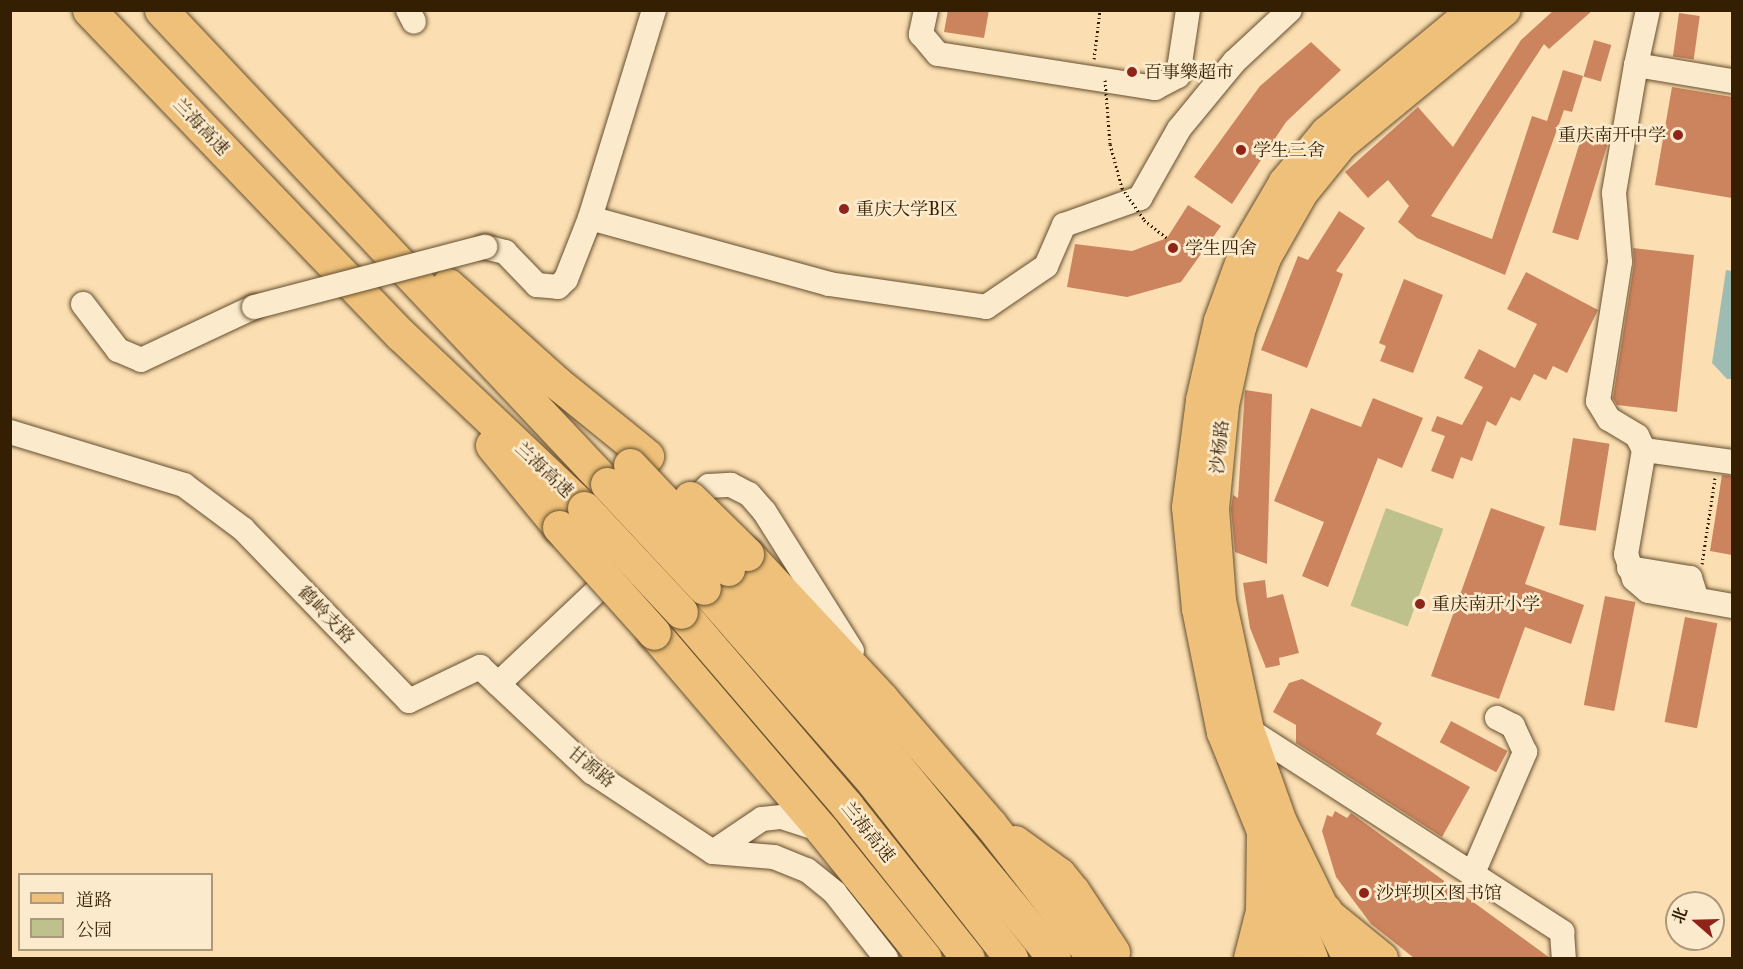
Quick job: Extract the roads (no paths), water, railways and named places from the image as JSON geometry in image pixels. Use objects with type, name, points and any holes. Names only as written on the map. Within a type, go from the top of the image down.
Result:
[{"type":"highway","name":"兰海高速","points":[[89,10],[572,517],[681,612],[847,806],[968,958]]},
{"type":"highway","name":"兰海高速","points":[[161,10],[293,146],[628,468],[726,570],[873,782],[1011,958]]},
{"type":"highway","points":[[293,146],[557,382],[628,468],[726,570],[894,763],[1054,958]]},
{"type":"highway","points":[[572,517],[654,633],[822,830],[925,958]]},
{"type":"highway","points":[[726,570],[882,699],[990,824],[1037,889],[1094,958]]},
{"type":"highway","points":[[990,824],[1059,874],[1117,958]]},
{"type":"highway","points":[[1250,958],[1262,911],[1263,834]]},
{"type":"highway","points":[[1325,910],[1349,958]]},
{"type":"main road","name":"沙杨路","points":[[1280,958],[1287,939],[1288,896],[1222,732],[1197,609],[1187,507],[1202,400],[1220,321],[1246,247],[1284,182],[1326,132],[1473,10]]},
{"type":"main road","name":"沙杨路","points":[[1364,958],[1325,910],[1282,822],[1249,730],[1221,600],[1214,508],[1224,405],[1241,328],[1262,268],[1303,193],[1342,145],[1506,10]]},
{"type":"main road","points":[[1288,896],[1313,958]]},
{"type":"main road","points":[[1325,910],[1383,958]]},
{"type":"street","points":[[83,304],[118,350],[141,360],[254,307],[485,247],[505,252],[537,285],[558,287],[566,279],[590,218],[654,10]]},
{"type":"street","points":[[926,10],[921,34],[938,54],[1155,88],[1178,76],[1188,10]]},
{"type":"street","points":[[590,218],[829,284],[986,307],[1046,266],[1064,225],[1140,198],[1179,129],[1234,62],[1290,10]]},
{"type":"street","points":[[1647,10],[1614,193],[1620,262],[1598,401],[1608,419],[1637,435],[1644,450],[1626,554],[1634,579],[1648,591],[1732,606]]},
{"type":"street","points":[[1636,65],[1732,81]]},
{"type":"street","name":"鹤岭支路","points":[[10,432],[184,485],[243,529],[409,700],[480,667]]},
{"type":"street","points":[[1644,450],[1725,462]]},
{"type":"street","points":[[498,684],[709,486],[732,485],[749,494],[764,512],[882,699]]},
{"type":"street","name":"甘源路","points":[[480,667],[592,772],[713,852]]},
{"type":"street","points":[[1473,873],[1525,752],[1513,726],[1497,718]]},
{"type":"street","points":[[1249,730],[1562,932],[1564,958]]},
{"type":"street","points":[[713,852],[762,819],[782,817],[822,830]]},
{"type":"street","points":[[713,852],[774,857],[807,870],[835,893],[886,958]]},
{"type":"water","points":[[1726,270],[1732,271],[1732,379],[1727,379],[1712,363]]},
{"type":"place","name":"百事樂超市","points":[[1132,72]]},
{"type":"place","name":"重庆南开中学","points":[[1678,135]]},
{"type":"place","name":"学生三舍","points":[[1241,150]]},
{"type":"place","name":"重庆大学B区","points":[[844,209]]},
{"type":"place","name":"学生四舍","points":[[1173,248]]},
{"type":"place","name":"重庆南开小学","points":[[1420,604]]},
{"type":"place","name":"沙坪坝区图书馆","points":[[1364,893]]}]
